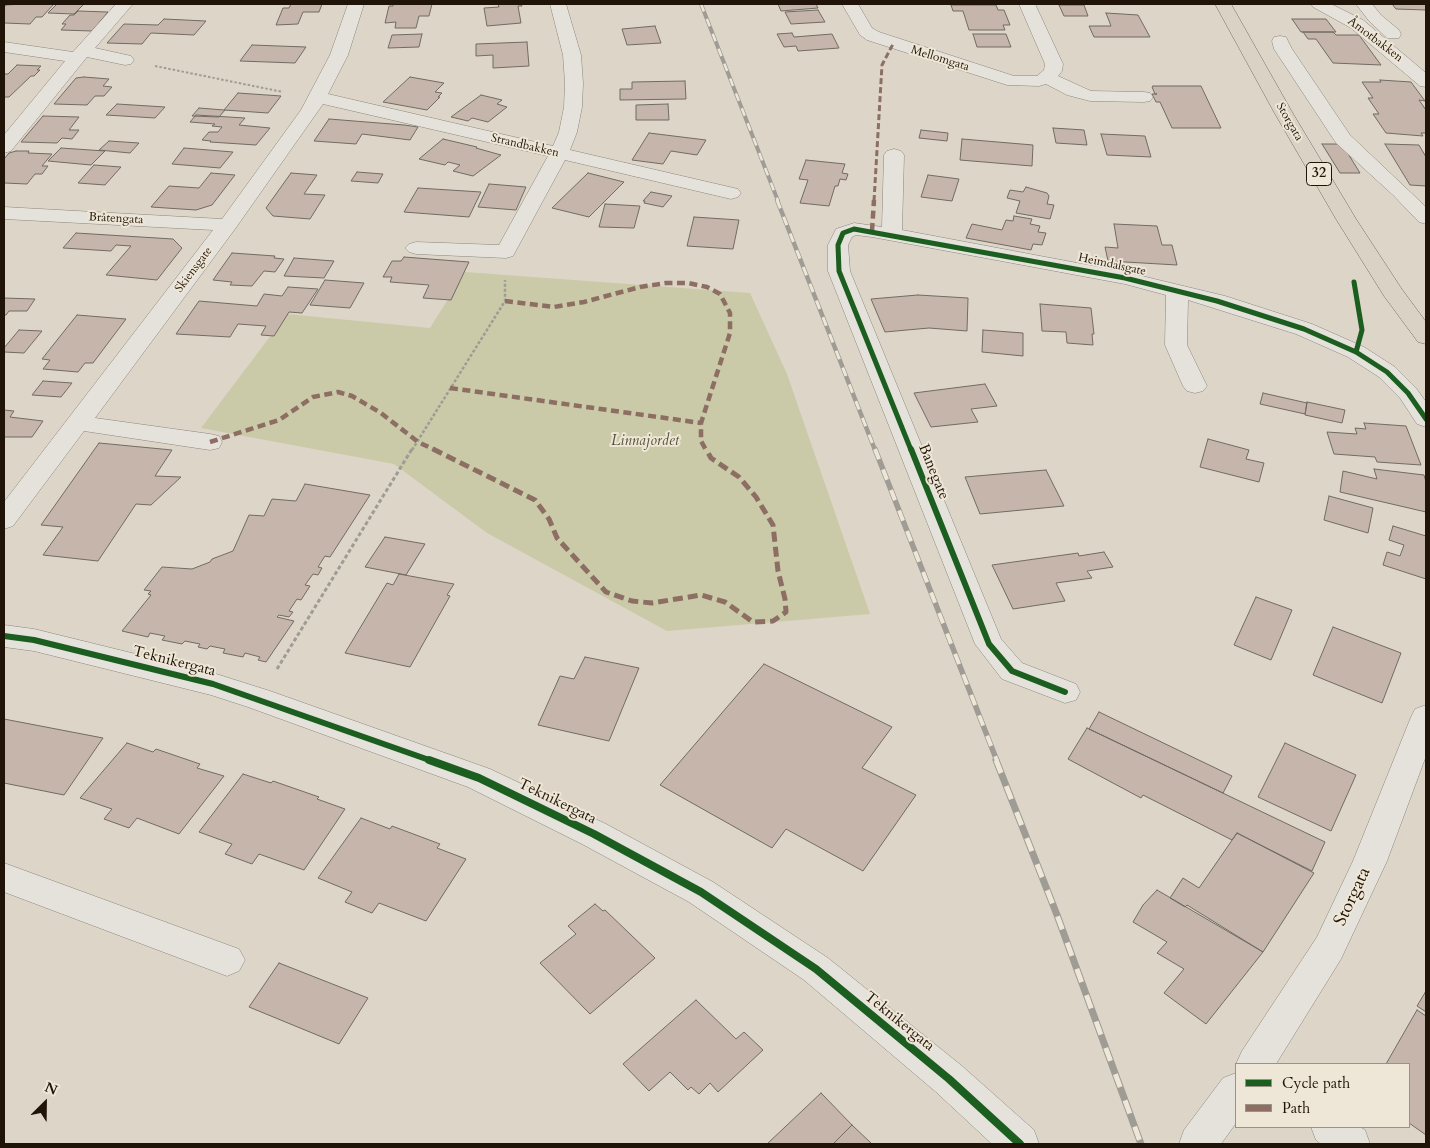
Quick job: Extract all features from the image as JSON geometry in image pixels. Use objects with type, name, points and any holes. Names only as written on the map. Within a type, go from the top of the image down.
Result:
[{"type":"main road","name":"Storgata","points":[[1223,4],[1282,112],[1346,220],[1392,291],[1426,337]]},
{"type":"street","points":[[4,147],[80,54],[125,4]]},
{"type":"street","name":"Skiensgate","points":[[4,520],[228,225],[310,111],[339,55],[356,4]]},
{"type":"street","points":[[416,248],[506,252],[559,154],[571,116],[574,83],[572,55],[558,4]]},
{"type":"street","name":"Mellomgata","points":[[850,4],[866,31],[893,44],[1013,81],[1039,81],[1047,78]]},
{"type":"street","points":[[1027,4],[1054,64],[1053,71],[1047,78],[1073,91],[1090,96],[1144,97]]},
{"type":"street","name":"Åmotbakken","points":[[1320,4],[1357,24],[1426,82]]},
{"type":"street","points":[[1364,4],[1375,18],[1404,43]]},
{"type":"street","points":[[1280,41],[1283,50],[1343,139],[1400,191],[1426,218]]},
{"type":"street","points":[[4,47],[125,60]]},
{"type":"street","name":"Strandbakken","points":[[318,97],[731,193]]},
{"type":"street","points":[[892,235],[894,155]]},
{"type":"street","name":"Bråtengata","points":[[4,213],[228,225]]},
{"type":"street","name":"Heimdalsgate","points":[[854,229],[1126,278],[1217,301],[1304,328],[1356,352],[1387,372],[1408,393],[1426,419]]},
{"type":"street","name":"Banegate","points":[[854,229],[843,233],[838,245],[838,271],[989,644],[1012,671],[1065,692]]},
{"type":"street","points":[[1177,291],[1176,345],[1195,386]]},
{"type":"street","points":[[79,422],[210,442]]},
{"type":"street","name":"Teknikergata","points":[[4,636],[34,640],[213,684],[259,699],[479,778],[594,834],[700,892],[816,970],[949,1079],[1020,1144]]},
{"type":"street","name":"Storgata","points":[[1256,1063],[1329,948],[1370,861],[1426,717]]},
{"type":"street","points":[[4,877],[226,960]]},
{"type":"street","points":[[1198,1144],[1235,1092]]},
{"type":"street","points":[[1331,1128],[1352,1144]]},
{"type":"path","points":[[125,60],[256,88],[318,97]]},
{"type":"path","points":[[259,699],[450,388],[506,301],[506,252]]},
{"type":"green space","name":"Linnajordet","points":[[465,272],[750,293],[787,374],[870,614],[667,631],[487,533],[394,464],[201,428],[287,314],[430,328]]},
{"type":"building","points":[[54,4],[42,17],[36,17],[30,24],[4,23],[4,7],[6,5]]},
{"type":"building","points":[[57,4],[84,4],[74,14],[48,13]]},
{"type":"building","points":[[291,4],[322,4],[319,12],[303,12],[298,24],[276,25],[283,8],[289,8]]},
{"type":"building","points":[[393,4],[432,4],[429,16],[419,16],[416,28],[395,28],[396,22],[385,23],[389,6],[393,6]]},
{"type":"building","points":[[498,4],[521,4],[522,6],[518,6],[521,23],[487,26],[484,8],[499,7]]},
{"type":"building","points":[[778,4],[816,4],[818,8],[781,11]]},
{"type":"building","points":[[1392,4],[1426,4],[1426,10],[1396,9]]},
{"type":"building","points":[[951,5],[996,5],[998,10],[1004,10],[1010,25],[1003,25],[1005,30],[969,30],[963,11],[953,11]]},
{"type":"building","points":[[1059,5],[1084,5],[1088,16],[1064,16]]},
{"type":"building","points":[[818,10],[825,22],[791,24],[785,12]]},
{"type":"building","points":[[78,11],[108,12],[92,31],[61,30],[66,24],[62,24],[70,15],[74,15]]},
{"type":"building","points":[[1106,13],[1138,15],[1150,37],[1094,37],[1089,26],[1111,26]]},
{"type":"building","points":[[164,19],[206,21],[194,35],[151,33],[142,44],[107,43],[124,24],[158,25]]},
{"type":"building","points":[[1292,19],[1326,19],[1336,32],[1301,32]]},
{"type":"building","points":[[655,26],[661,43],[627,45],[622,29]]},
{"type":"building","points":[[1303,32],[1333,32],[1336,35],[1359,35],[1381,65],[1333,63],[1316,39],[1308,39]]},
{"type":"building","points":[[792,33],[794,37],[832,34],[839,48],[798,51],[796,46],[784,47],[777,34]]},
{"type":"building","points":[[422,34],[419,47],[388,48],[392,35]]},
{"type":"building","points":[[973,34],[1006,34],[1011,47],[977,47]]},
{"type":"building","points":[[527,42],[529,66],[493,68],[493,55],[476,56],[476,44]]},
{"type":"building","points":[[252,45],[306,47],[295,63],[240,61]]},
{"type":"building","points":[[17,65],[41,66],[34,76],[31,76],[9,97],[4,97],[4,74],[8,74]]},
{"type":"building","points":[[410,77],[444,83],[435,92],[442,93],[438,97],[440,97],[427,110],[383,102]]},
{"type":"building","points":[[76,78],[109,79],[103,86],[112,87],[104,96],[95,96],[87,105],[54,104]]},
{"type":"building","points":[[1380,80],[1411,82],[1425,101],[1419,100],[1426,110],[1426,133],[1421,133],[1423,136],[1386,133],[1373,114],[1379,114],[1368,98],[1373,98],[1362,82],[1381,82]]},
{"type":"building","points":[[685,81],[686,99],[620,100],[620,89],[632,89],[632,82]]},
{"type":"building","points":[[1153,86],[1201,86],[1221,128],[1172,128],[1160,102],[1156,102],[1152,94],[1155,94]]},
{"type":"building","points":[[238,93],[281,96],[268,113],[224,110]]},
{"type":"building","points":[[481,95],[502,100],[497,104],[507,107],[488,122],[472,118],[468,121],[451,117]]},
{"type":"building","points":[[117,104],[165,107],[155,118],[106,115]]},
{"type":"building","points":[[668,104],[669,120],[636,120],[636,105]]},
{"type":"building","points":[[199,108],[225,110],[219,117],[192,116]]},
{"type":"building","points":[[196,115],[245,118],[239,125],[270,128],[256,145],[210,142],[202,140],[209,132],[218,132],[222,127],[212,126],[215,124],[190,122]]},
{"type":"building","points":[[43,116],[79,117],[69,130],[79,130],[72,139],[62,138],[57,143],[21,142]]},
{"type":"building","points":[[329,119],[418,127],[410,140],[362,134],[356,144],[314,141]]},
{"type":"building","points":[[1053,128],[1084,130],[1087,145],[1056,143]]},
{"type":"building","points":[[921,130],[948,133],[947,141],[919,138]]},
{"type":"building","points":[[649,133],[706,140],[697,155],[671,151],[663,164],[632,160]]},
{"type":"building","points":[[1101,134],[1145,136],[1151,157],[1107,155]]},
{"type":"building","points":[[443,139],[501,155],[473,176],[453,171],[460,165],[448,162],[445,165],[419,159]]},
{"type":"building","points":[[962,139],[1033,145],[1032,166],[960,160]]},
{"type":"building","points":[[109,141],[139,143],[130,153],[99,150]]},
{"type":"building","points":[[1322,144],[1342,144],[1360,173],[1340,173]]},
{"type":"building","points":[[1385,144],[1419,145],[1426,157],[1426,186],[1410,185]]},
{"type":"building","points":[[61,148],[105,151],[91,165],[48,161]]},
{"type":"building","points":[[184,148],[233,152],[220,168],[172,164]]},
{"type":"building","points":[[16,151],[52,154],[42,166],[48,166],[42,174],[35,174],[27,184],[4,183],[4,159],[9,153]]},
{"type":"building","points":[[806,160],[845,164],[842,173],[848,174],[846,180],[840,179],[838,186],[835,186],[829,206],[800,203],[808,180],[799,179]]},
{"type":"building","points":[[94,165],[121,167],[105,185],[78,183]]},
{"type":"building","points":[[357,172],[383,174],[378,183],[351,181]]},
{"type":"building","points":[[211,173],[235,175],[212,205],[196,210],[151,207],[169,186],[199,188]]},
{"type":"building","points":[[291,173],[317,175],[304,194],[325,195],[310,219],[273,216],[266,208]]},
{"type":"building","points":[[588,173],[624,182],[589,217],[552,208]]},
{"type":"building","points":[[928,175],[959,179],[952,201],[921,197]]},
{"type":"building","points":[[489,184],[526,187],[516,210],[478,207]]},
{"type":"building","points":[[1026,187],[1047,193],[1049,196],[1047,204],[1054,205],[1050,219],[1016,213],[1020,201],[1007,198],[1010,190],[1023,192]]},
{"type":"building","points":[[418,188],[481,192],[469,217],[404,212]]},
{"type":"building","points":[[651,192],[672,196],[663,207],[644,203],[645,201],[643,201]]},
{"type":"building","points":[[605,204],[640,206],[634,228],[599,227]]},
{"type":"building","points":[[1014,216],[1032,219],[1030,224],[1040,226],[1038,232],[1046,233],[1042,245],[1033,244],[1031,250],[966,238],[972,224],[1002,230],[1006,220],[1013,221]]},
{"type":"building","points":[[694,217],[739,220],[733,249],[687,246]]},
{"type":"building","points":[[1114,224],[1157,226],[1162,245],[1172,245],[1177,265],[1108,261],[1105,247],[1118,248]]},
{"type":"building","points":[[76,233],[173,239],[182,248],[157,280],[106,275],[131,246],[116,245],[111,251],[63,248]]},
{"type":"building","points":[[232,253],[275,256],[274,258],[284,259],[275,272],[264,271],[252,286],[230,285],[232,282],[213,280]]},
{"type":"building","points":[[404,257],[469,262],[451,300],[423,298],[429,285],[390,282],[392,277],[383,277],[392,261],[401,261]]},
{"type":"building","points":[[294,258],[334,261],[324,278],[284,276]]},
{"type":"building","points":[[325,280],[364,283],[350,308],[310,305]]},
{"type":"building","points":[[288,287],[318,289],[302,313],[289,312],[274,336],[261,335],[266,326],[238,324],[230,337],[176,334],[199,301],[257,306],[264,294],[282,296]]},
{"type":"building","points":[[918,295],[968,298],[967,331],[929,328],[885,332],[871,299]]},
{"type":"building","points":[[4,298],[35,299],[27,311],[9,311],[4,315]]},
{"type":"building","points":[[1040,304],[1091,308],[1094,334],[1092,334],[1093,345],[1067,343],[1066,332],[1042,331]]},
{"type":"building","points":[[77,315],[126,319],[93,363],[85,363],[78,372],[43,369],[50,360],[42,359]]},
{"type":"building","points":[[19,330],[42,331],[24,353],[4,352],[4,348]]},
{"type":"building","points":[[983,330],[1023,333],[1023,356],[982,352]]},
{"type":"building","points":[[43,381],[72,383],[61,397],[32,395]]},
{"type":"building","points":[[985,384],[997,406],[971,409],[978,422],[931,427],[914,393]]},
{"type":"building","points":[[1263,393],[1307,403],[1305,414],[1260,404]]},
{"type":"building","points":[[1307,402],[1345,410],[1342,423],[1305,415]]},
{"type":"building","points":[[4,410],[14,411],[10,417],[43,421],[32,437],[4,437]]},
{"type":"building","points":[[1364,423],[1406,426],[1421,465],[1377,462],[1375,457],[1334,454],[1327,432],[1357,434],[1355,428],[1366,429]]},
{"type":"building","points":[[1208,439],[1249,450],[1246,459],[1264,463],[1259,482],[1200,467]]},
{"type":"building","points":[[99,443],[172,450],[155,476],[181,477],[151,505],[136,504],[98,561],[43,555],[63,527],[41,525]]},
{"type":"building","points":[[1374,469],[1424,475],[1426,482],[1426,512],[1340,492],[1343,471],[1377,479]]},
{"type":"building","points":[[1046,470],[1064,506],[980,514],[965,477]]},
{"type":"building","points":[[305,484],[370,495],[330,557],[325,556],[318,567],[322,568],[318,575],[313,574],[305,585],[310,586],[301,600],[297,599],[289,611],[293,612],[289,617],[279,615],[277,617],[294,621],[266,662],[258,660],[260,657],[245,653],[243,657],[223,653],[225,649],[210,646],[207,649],[198,647],[200,644],[185,641],[182,644],[162,640],[165,636],[150,633],[148,637],[122,631],[151,595],[148,594],[151,591],[144,590],[162,567],[192,569],[233,551],[249,515],[264,516],[272,499],[296,501]]},
{"type":"building","points":[[1329,496],[1373,508],[1368,533],[1324,520]]},
{"type":"building","points":[[1393,526],[1426,536],[1426,579],[1383,565],[1387,552],[1400,556],[1404,545],[1389,540]]},
{"type":"building","points":[[385,537],[425,544],[406,575],[365,567]]},
{"type":"building","points":[[1104,552],[1113,567],[1087,571],[1092,578],[1056,583],[1065,601],[1013,609],[992,565],[1078,553],[1079,556]]},
{"type":"building","points":[[399,574],[454,584],[447,595],[450,596],[410,667],[345,653],[387,583],[393,585]]},
{"type":"building","points":[[1256,597],[1292,610],[1271,660],[1234,645]]},
{"type":"building","points":[[1333,627],[1401,653],[1382,703],[1313,675]]},
{"type":"building","points":[[585,657],[639,668],[609,741],[538,725],[560,676],[574,679]]},
{"type":"building","points":[[764,664],[892,727],[862,768],[916,795],[863,871],[786,829],[772,848],[660,785]]},
{"type":"building","points":[[1099,712],[1232,776],[1223,793],[1089,729]]},
{"type":"building","points":[[4,719],[103,738],[64,795],[4,783]]},
{"type":"building","points":[[1087,728],[1325,842],[1312,871],[1237,833],[1232,840],[1143,795],[1141,798],[1068,759]]},
{"type":"building","points":[[127,743],[153,752],[156,749],[200,764],[197,768],[224,776],[179,834],[137,818],[129,828],[104,819],[112,809],[80,798]]},
{"type":"building","points":[[1285,743],[1356,775],[1331,831],[1258,797]]},
{"type":"building","points":[[243,774],[271,783],[273,781],[319,797],[317,799],[345,809],[304,870],[259,854],[252,864],[225,854],[232,844],[199,832]]},
{"type":"building","points":[[361,818],[390,829],[392,826],[440,844],[437,848],[466,859],[426,921],[379,903],[372,913],[345,902],[352,892],[318,878]]},
{"type":"building","points":[[1237,833],[1314,873],[1263,952],[1187,905],[1185,907],[1170,898],[1183,878],[1199,888]]},
{"type":"building","points":[[1157,890],[1263,952],[1206,1024],[1164,993],[1184,969],[1157,953],[1167,942],[1133,922],[1143,905]]},
{"type":"building","points":[[595,904],[603,911],[605,910],[655,958],[590,1014],[540,963],[576,934],[568,926]]},
{"type":"building","points":[[279,963],[368,998],[339,1044],[249,1007]]},
{"type":"building","points":[[1426,991],[1426,1012],[1417,1006]]},
{"type":"building","points":[[696,1000],[736,1039],[744,1032],[763,1050],[718,1092],[710,1083],[699,1094],[691,1087],[688,1090],[670,1072],[649,1091],[623,1064]]},
{"type":"building","points":[[1417,1010],[1426,1016],[1426,1135],[1410,1124],[1410,1063],[1387,1063]]},
{"type":"building","points":[[821,1093],[852,1125],[833,1144],[767,1144]]},
{"type":"building","points":[[852,1125],[872,1144],[833,1144]]},
{"type":"railway","points":[[701,4],[778,201]]},
{"type":"railway","points":[[777,200],[875,450]]},
{"type":"railway","points":[[875,449],[997,761]]},
{"type":"railway","points":[[996,760],[1057,915],[1141,1144]]},
{"type":"marked path","points":[[872,231],[882,65],[893,44]]},
{"type":"marked path","points":[[210,442],[279,420],[313,397],[338,392],[352,396],[381,413],[418,442],[535,500],[549,519],[557,538],[606,592],[632,601],[652,603],[701,595],[725,602],[753,622],[773,621],[786,612],[785,599],[778,571],[773,525],[756,497],[739,477],[711,458],[701,441],[701,423],[730,333],[730,313],[720,294],[707,287],[688,283],[666,283],[640,287],[584,302],[554,307],[505,301]]},
{"type":"marked path","points":[[450,388],[701,423]]},
{"type":"cycle path","points":[[1065,692],[1012,671],[989,644],[839,271],[838,245],[843,233],[854,229],[872,231],[1125,278],[1217,301],[1304,329],[1356,352],[1387,372],[1408,393],[1426,419]]},
{"type":"cycle path","points":[[1354,282],[1362,330],[1356,352]]},
{"type":"cycle path","points":[[4,636],[34,640],[213,684],[259,699],[479,778],[594,834],[701,892],[816,969],[949,1079],[1020,1144]]}]
